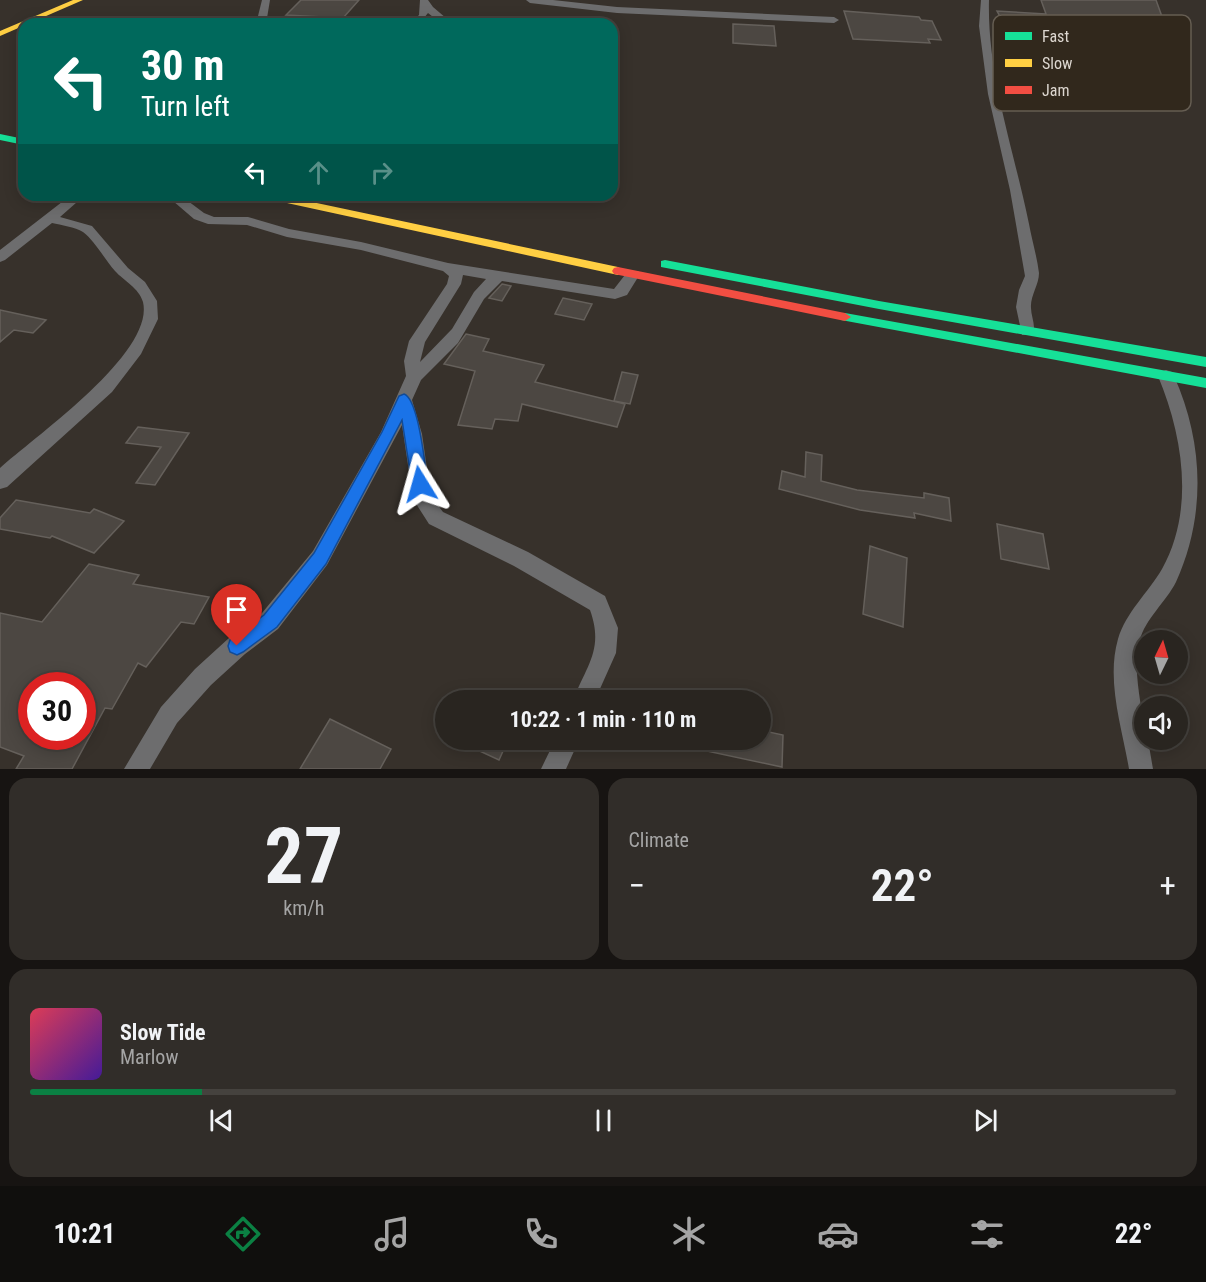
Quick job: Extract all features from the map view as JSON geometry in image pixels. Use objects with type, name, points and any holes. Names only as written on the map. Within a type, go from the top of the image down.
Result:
[{"type":"main road","points":[[37,18],[79,0]]},
{"type":"main road","points":[[56,18],[97,0]]},
{"type":"main road","points":[[0,34],[18,26]]},
{"type":"main road","points":[[0,42],[18,34]]},
{"type":"main road","points":[[0,137],[18,141]]},
{"type":"main road","points":[[292,201],[772,303],[1206,383]]},
{"type":"main road","points":[[650,260],[1206,363]]},
{"type":"street","points":[[262,18],[267,0]]},
{"type":"street","points":[[530,0],[617,10],[834,20]]},
{"type":"street","points":[[985,0],[984,26],[993,94]]},
{"type":"street","points":[[421,18],[425,1]]},
{"type":"street","points":[[425,1],[429,9],[440,18]]},
{"type":"street","points":[[997,111],[1016,190],[1032,276],[1026,290],[1023,307],[1027,331]]},
{"type":"street","points":[[0,257],[72,201]]},
{"type":"street","points":[[180,201],[199,216],[213,221],[248,221],[287,233],[361,246],[448,268],[498,277],[615,294],[622,291],[633,274]]},
{"type":"street","points":[[0,481],[106,387],[135,350],[150,319],[150,301],[140,285],[123,271],[87,229],[50,218]]},
{"type":"street","points":[[414,376],[412,361],[417,341],[454,284],[456,275],[448,268]]},
{"type":"street","points":[[136,769],[169,715],[203,677],[237,646],[270,621],[320,558],[389,435],[414,376],[434,360],[452,339],[486,284],[498,277]]},
{"type":"street","points":[[1141,769],[1138,746],[1128,709],[1124,671],[1129,636],[1169,577],[1184,549],[1192,474],[1182,419],[1166,376]]},
{"type":"street","points":[[404,400],[413,434],[422,499],[436,518],[521,559],[598,603],[607,628],[605,653],[589,690]]},
{"type":"street","points":[[553,769],[562,750]]},
{"type":"building","points":[[301,0],[359,0],[343,18],[286,15]]},
{"type":"building","points":[[1041,0],[1156,0],[1161,15],[999,15],[997,11],[1046,14]]},
{"type":"building","points":[[844,11],[919,17],[921,20],[932,21],[941,40],[928,39],[930,43],[853,39]]},
{"type":"building","points":[[733,24],[774,26],[776,46],[733,43]]},
{"type":"building","points":[[502,284],[511,286],[502,301],[489,298]]},
{"type":"building","points":[[563,298],[592,304],[584,320],[555,314]]},
{"type":"building","points":[[0,310],[46,320],[33,333],[14,330],[0,342]]},
{"type":"building","points":[[466,334],[489,339],[483,351],[544,365],[535,382],[625,404],[617,427],[522,404],[518,421],[495,419],[492,429],[458,425],[475,371],[444,364]]},
{"type":"building","points":[[622,372],[638,375],[630,404],[614,401]]},
{"type":"building","points":[[138,427],[189,433],[155,485],[136,483],[161,447],[126,443]]},
{"type":"building","points":[[806,452],[822,455],[821,481],[857,490],[924,498],[924,493],[949,498],[951,521],[914,513],[915,518],[860,510],[779,489],[782,471],[805,477]]},
{"type":"building","points":[[16,500],[90,513],[94,509],[124,521],[94,553],[52,536],[50,538],[0,529],[0,518]]},
{"type":"building","points":[[997,524],[1043,534],[1049,569],[1001,559]]},
{"type":"building","points":[[870,546],[907,558],[903,627],[863,614]]},
{"type":"building","points":[[89,564],[139,575],[133,584],[209,597],[194,624],[181,622],[146,667],[138,663],[112,709],[105,708],[96,725],[96,672],[18,672],[18,750],[82,750],[72,769],[16,769],[24,756],[0,747],[0,613],[42,622]]},
{"type":"building","points":[[330,719],[391,749],[380,769],[300,769]]},
{"type":"building","points":[[771,732],[783,735],[782,767],[702,750],[771,750]]},
{"type":"building","points":[[478,750],[504,750],[499,760]]},
{"type":"traffic: fast","points":[[0,137],[18,141]]},
{"type":"traffic: fast","points":[[665,264],[879,305],[1206,362]]},
{"type":"traffic: fast","points":[[845,317],[1206,383]]},
{"type":"traffic: slow","points":[[37,18],[79,0]]},
{"type":"traffic: slow","points":[[0,34],[18,26]]},
{"type":"traffic: slow","points":[[292,201],[618,271]]},
{"type":"traffic: jam","points":[[618,271],[845,317]]},
{"type":"route","points":[[237,646],[270,621],[320,558],[389,435],[404,400],[413,434],[420,484]]}]
